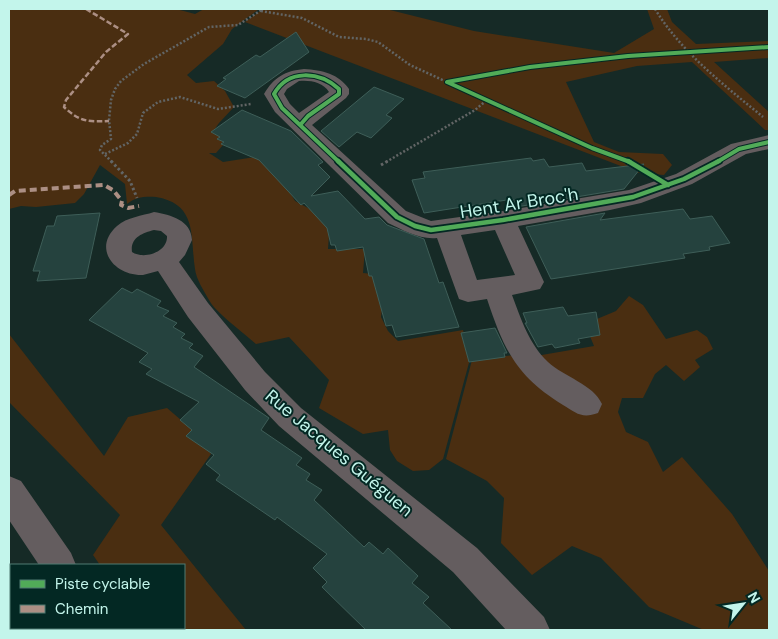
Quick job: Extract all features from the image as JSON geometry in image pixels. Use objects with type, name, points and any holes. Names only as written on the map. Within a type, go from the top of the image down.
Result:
[{"type":"street","name":"Hent Ar Broc'h","points":[[301,124],[397,217],[431,230],[503,220],[633,197],[668,185],[710,167],[739,149],[769,142]]},
{"type":"street","name":"Hent Ar Broc'h","points":[[446,228],[468,292],[530,282],[503,220]]},
{"type":"street","points":[[154,221],[171,225],[180,235],[180,242],[177,249],[164,260],[141,266],[123,260],[118,254],[117,246],[126,232],[144,222],[154,221]]},
{"type":"street","name":"Rue Jacques Guéguen","points":[[164,260],[198,310],[255,382],[290,417],[465,560],[531,630]]},
{"type":"street","points":[[496,288],[521,350],[531,364],[550,380],[587,404]]},
{"type":"street","points":[[9,492],[58,564]]},
{"type":"path","points":[[655,9],[666,27],[689,51],[769,122]]},
{"type":"path","points":[[144,222],[136,193],[130,181],[100,150],[102,145],[111,139],[109,120],[112,98],[116,88],[124,79],[210,27],[220,24],[234,26],[241,24],[262,10],[269,14],[310,21],[324,32],[341,37],[373,40],[426,74],[592,148],[626,160],[668,185]]},
{"type":"path","points":[[447,82],[530,67],[689,51],[769,47]]},
{"type":"path","points":[[105,154],[128,142],[137,134],[143,113],[158,102],[180,98],[218,109]]},
{"type":"path","points":[[358,178],[476,110],[487,100]]},
{"type":"shaded area","points":[[9,9],[176,9],[195,14],[204,9],[259,9],[232,29],[223,44],[187,75],[196,83],[214,81],[225,91],[234,107],[214,130],[220,136],[223,145],[216,153],[209,153],[223,162],[255,157],[272,163],[295,201],[330,220],[328,249],[365,249],[363,273],[373,274],[382,308],[381,317],[388,331],[398,341],[463,330],[470,359],[443,459],[429,470],[413,471],[397,461],[390,450],[388,430],[363,434],[319,408],[329,380],[289,337],[256,344],[212,305],[200,285],[196,273],[192,234],[185,214],[170,201],[156,197],[145,197],[137,198],[127,204],[125,184],[100,165],[84,194],[75,203],[36,207],[21,206],[9,209]]},
{"type":"shaded area","points":[[263,9],[386,9],[474,31],[614,53],[654,29],[647,9],[667,9],[672,22],[696,44],[769,41],[769,58],[714,62],[769,112],[769,130],[765,130],[692,62],[637,66],[566,82],[594,142],[619,152],[663,154],[672,165],[664,175],[639,173],[245,22]]},
{"type":"shaded area","points":[[629,296],[643,305],[666,339],[697,330],[707,337],[713,349],[695,360],[700,367],[684,381],[666,365],[655,374],[643,398],[622,398],[618,412],[626,432],[648,442],[663,472],[682,457],[732,514],[769,571],[769,630],[704,630],[649,607],[601,558],[572,546],[532,575],[501,543],[504,498],[487,481],[446,459],[472,360],[514,355],[530,357],[594,346],[585,324],[616,311]]},
{"type":"shaded area","points":[[9,334],[104,456],[128,417],[167,408],[188,426],[211,454],[161,525],[246,630],[146,630],[185,629],[185,564],[99,564],[93,555],[120,515],[9,402]]},
{"type":"building","points":[[296,32],[309,52],[245,98],[217,86],[226,79],[223,78],[256,55],[260,57]]},
{"type":"building","points":[[374,87],[404,99],[386,115],[392,118],[371,138],[357,132],[339,147],[321,131]]},
{"type":"building","points":[[242,110],[291,131],[323,162],[318,165],[330,177],[311,196],[338,191],[365,219],[379,217],[387,225],[424,239],[439,283],[443,282],[459,327],[396,337],[392,325],[386,326],[372,276],[369,276],[363,247],[337,251],[335,245],[331,245],[327,228],[304,203],[301,205],[259,160],[221,144],[224,142],[217,139],[220,137],[211,132]]},
{"type":"building","points":[[531,158],[533,161],[544,159],[549,167],[582,163],[586,171],[644,164],[624,189],[516,207],[513,199],[424,213],[412,180],[425,178],[423,172]]},
{"type":"building","points":[[683,209],[690,219],[712,216],[730,243],[709,247],[710,250],[683,254],[685,258],[551,279],[526,227],[605,213],[600,220]]},
{"type":"building","points":[[100,213],[86,278],[37,281],[40,271],[33,271],[47,226],[54,226],[57,216]]},
{"type":"building","points":[[122,288],[132,293],[137,289],[161,301],[157,306],[169,311],[163,316],[177,323],[173,327],[185,334],[181,338],[193,344],[189,348],[203,356],[194,367],[269,418],[261,430],[302,458],[296,465],[310,474],[306,480],[322,490],[314,500],[364,547],[369,542],[383,554],[388,548],[418,576],[412,583],[429,597],[423,603],[452,630],[366,630],[322,587],[327,582],[313,568],[327,554],[277,517],[275,520],[216,480],[220,475],[206,464],[214,455],[186,436],[192,430],[180,420],[199,402],[146,374],[152,369],[139,362],[148,353],[89,320]]},
{"type":"building","points":[[563,307],[568,316],[596,312],[600,335],[578,339],[580,343],[555,348],[552,344],[538,347],[525,323],[527,323],[523,313]]},
{"type":"building","points":[[495,328],[507,353],[504,353],[505,357],[469,362],[461,333]]},
{"type":"marked path","points":[[86,9],[128,34],[106,52],[66,100],[64,107],[80,120],[94,122],[109,121]]},
{"type":"marked path","points":[[9,195],[15,191],[104,185],[113,190],[122,201],[121,205],[128,208],[139,206]]},
{"type":"cycle path","points":[[668,185],[626,160],[592,148],[447,82],[530,67],[628,56],[769,47]]},
{"type":"cycle path","points":[[301,124],[308,116],[339,94],[339,89],[324,78],[314,75],[295,76],[286,80],[274,94],[282,108],[397,217],[415,226],[431,230],[503,220],[633,197],[684,179],[739,149],[769,142]]}]
